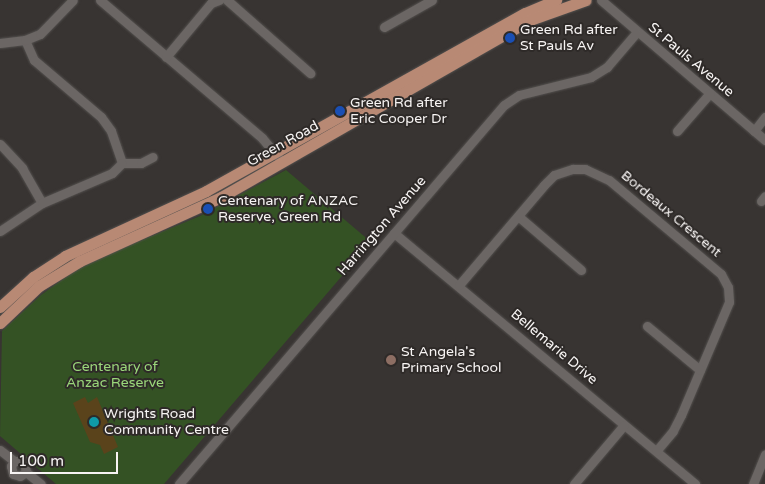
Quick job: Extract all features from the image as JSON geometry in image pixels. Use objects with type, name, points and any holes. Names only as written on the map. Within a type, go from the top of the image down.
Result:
[{"type":"main road","name":"Green Road","points":[[0,322],[39,286],[80,261],[182,216],[278,157],[525,13],[556,0]]},
{"type":"main road","name":"Green Road","points":[[0,307],[33,277],[70,253],[278,157],[530,20],[586,0]]},
{"type":"street","points":[[0,43],[25,40],[53,23],[73,0]]},
{"type":"street","points":[[100,0],[262,138],[278,157]]},
{"type":"street","points":[[166,57],[211,3],[219,0]]},
{"type":"street","points":[[227,0],[310,73]]},
{"type":"street","points":[[384,26],[432,0]]},
{"type":"street","name":"St Pauls Avenue","points":[[601,0],[636,33],[765,140]]},
{"type":"street","name":"Harrington Avenue","points":[[179,484],[504,106],[519,95],[591,77],[607,68],[636,33]]},
{"type":"street","points":[[25,40],[34,60],[101,117],[111,131],[122,163]]},
{"type":"street","points":[[677,131],[710,93]]},
{"type":"street","points":[[754,130],[765,117]]},
{"type":"street","points":[[0,144],[22,168],[42,203]]},
{"type":"street","points":[[0,232],[42,203],[112,173],[122,163],[141,163],[153,157]]},
{"type":"street","name":"Bordeaux Crescent","points":[[459,285],[554,175],[585,169],[609,180],[699,255],[721,274],[728,288],[728,302],[673,431],[656,451]]},
{"type":"street","points":[[518,216],[581,270]]},
{"type":"street","name":"Bellemarie Drive","points":[[394,233],[459,285],[695,484]]},
{"type":"street","points":[[648,326],[700,370]]},
{"type":"street","points":[[574,484],[624,424]]},
{"type":"street","points":[[0,450],[14,461],[24,461],[26,472],[41,484]]},
{"type":"street","points":[[753,484],[765,454]]},
{"type":"street","points":[[14,461],[11,466],[13,474],[20,476],[26,472]]},
{"type":"green space","name":"Centenary of Anzac Reserve","points":[[286,170],[371,242],[164,484],[56,484],[0,436],[2,331],[41,295],[84,264],[200,216]]},
{"type":"building","name":"Wrights Road Community Centre","points":[[85,397],[88,403],[97,397],[118,447],[104,454],[100,445],[90,442],[73,403]]},
{"type":"place","name":"Green Rd after St Pauls Av","points":[[510,38]]},
{"type":"place","name":"Green Rd after Eric Cooper Dr","points":[[340,111]]},
{"type":"place","name":"Centenary of ANZAC Reserve, Green Rd","points":[[208,209]]},
{"type":"place","name":"St Angela's Primary School","points":[[391,360]]},
{"type":"place","name":"Wrights Road Community Centre","points":[[94,422]]}]
